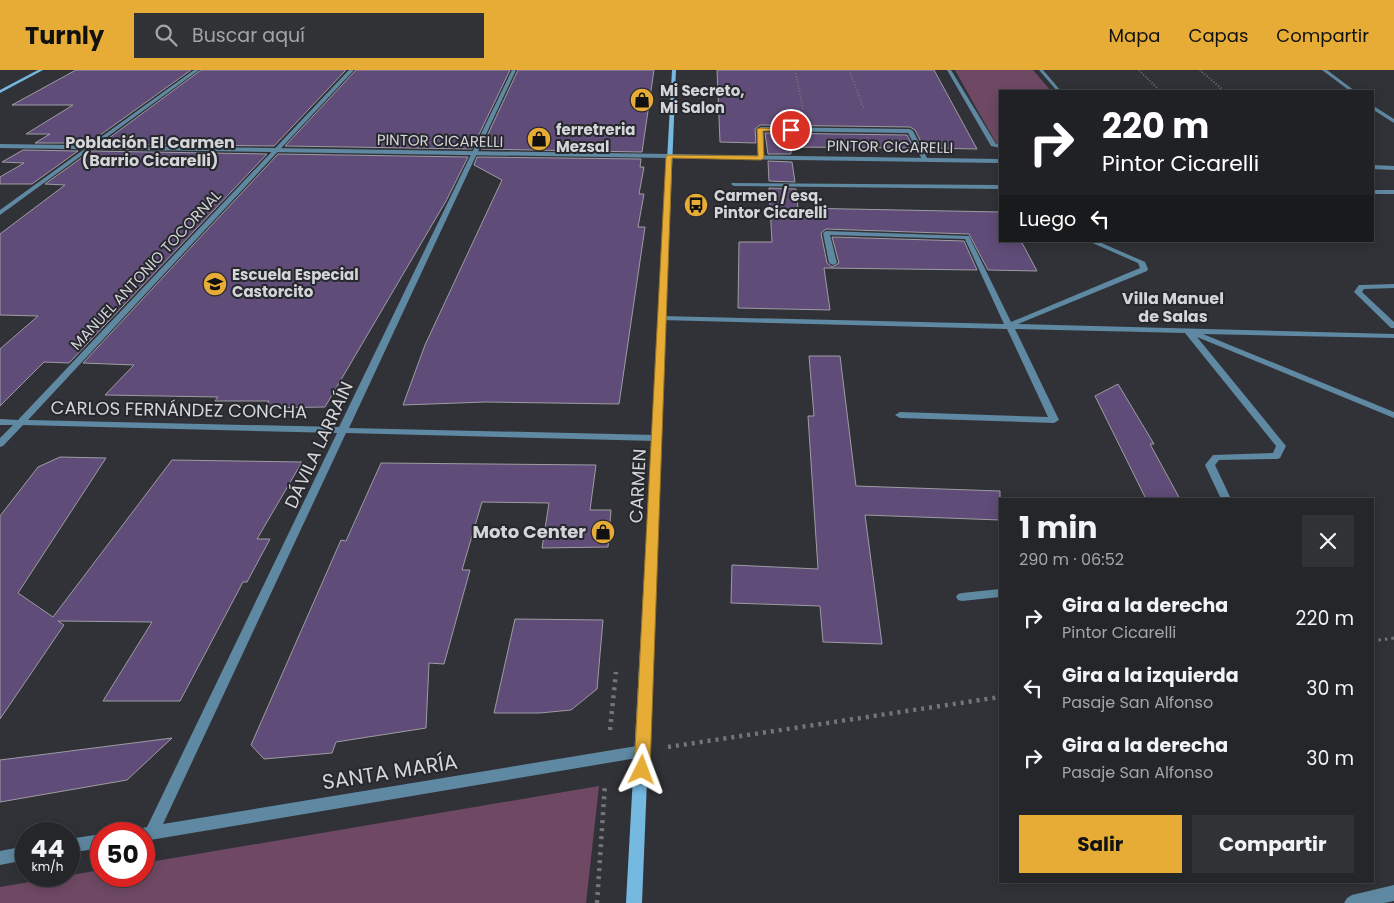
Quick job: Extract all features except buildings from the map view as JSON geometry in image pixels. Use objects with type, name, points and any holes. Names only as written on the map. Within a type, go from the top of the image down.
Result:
[{"type":"main road","points":[[0,92],[41,70]]},
{"type":"main road","name":"CARMEN","points":[[634,903],[643,751],[661,318],[674,70]]},
{"type":"street","points":[[0,213],[197,70]]},
{"type":"street","name":"MANUEL ANTONIO TOCORNAL","points":[[0,444],[352,70]]},
{"type":"street","name":"DÁVILA LARRAÍN","points":[[153,822],[344,430],[514,70]]},
{"type":"street","points":[[949,70],[994,146],[999,146]]},
{"type":"street","points":[[1041,70],[1058,90]]},
{"type":"street","points":[[1324,70],[1352,90]]},
{"type":"street","points":[[1374,107],[1394,121]]},
{"type":"street","points":[[761,158],[760,129],[871,130],[910,131],[925,160]]},
{"type":"street","name":"PINTOR CICARELLI","points":[[0,146],[999,161]]},
{"type":"street","points":[[1374,167],[1394,168]]},
{"type":"street","points":[[734,184],[999,187]]},
{"type":"street","points":[[1374,192],[1394,192]]},
{"type":"street","points":[[833,263],[826,233],[967,237],[1054,420],[900,415]]},
{"type":"street","points":[[1009,326],[1144,269],[1141,262],[1093,242]]},
{"type":"street","points":[[1394,286],[1362,287],[1358,292],[1394,326]]},
{"type":"street","points":[[661,318],[1394,336]]},
{"type":"street","points":[[1187,330],[1394,415]]},
{"type":"street","points":[[1187,330],[1281,446],[1277,456],[1216,458],[1210,465],[1226,498]]},
{"type":"street","name":"CARLOS FERNÁNDEZ CONCHA","points":[[0,422],[657,438]]},
{"type":"street","points":[[962,597],[999,593]]},
{"type":"street","name":"SANTA MARÍA","points":[[155,832],[643,751]]},
{"type":"street","points":[[0,858],[15,855]]},
{"type":"street","points":[[1352,903],[1394,893]]},
{"type":"path","points":[[795,70],[807,130]]},
{"type":"path","points":[[849,70],[871,130]]},
{"type":"path","points":[[1139,70],[1159,90]]},
{"type":"path","points":[[1200,70],[1223,90]]},
{"type":"path","points":[[1374,641],[1394,638]]},
{"type":"path","points":[[643,751],[999,697]]},
{"type":"shaded area","points":[[955,70],[1033,70],[1050,90],[999,90],[999,148]]},
{"type":"shaded area","points":[[599,786],[586,903],[0,903],[0,887],[15,884],[15,887],[80,887],[80,874],[90,872],[90,887],[155,887],[155,861]]},
{"type":"place","name":"Mi Secreto, Mi Salon","points":[[642,100]]},
{"type":"place","name":"ferretreria Mezsal","points":[[539,139]]},
{"type":"place","name":"Carmen / esq. Pintor Cicarelli","points":[[696,205]]},
{"type":"place","name":"Escuela Especial Castorcito","points":[[215,284]]},
{"type":"place","name":"Moto Center","points":[[603,532]]},
{"type":"district","name":"Población El Carmen (Barrio Cicarelli)","points":[[150,151]]},
{"type":"district","name":"Villa Manuel de Salas","points":[[1173,307]]},
{"type":"route","points":[[642,770],[669,156],[761,158],[760,129],[791,130]]}]
